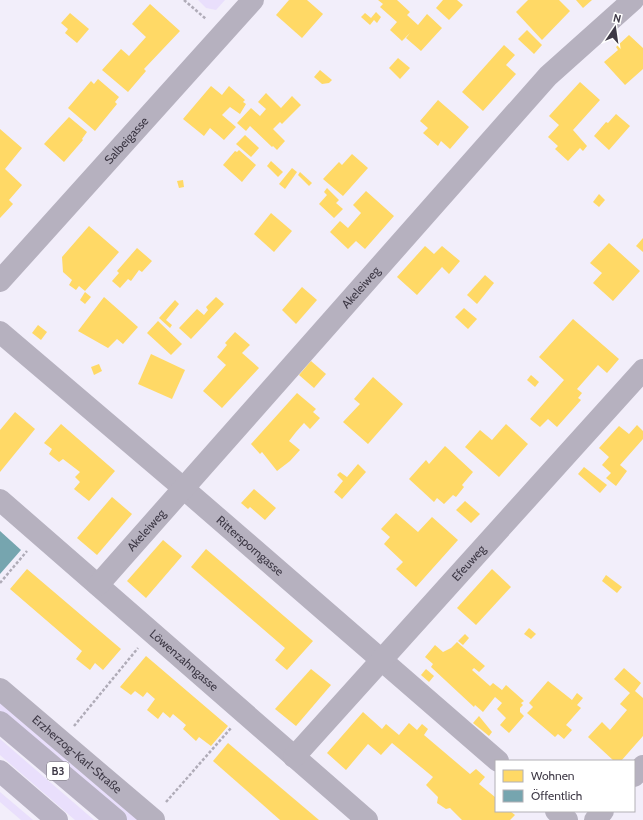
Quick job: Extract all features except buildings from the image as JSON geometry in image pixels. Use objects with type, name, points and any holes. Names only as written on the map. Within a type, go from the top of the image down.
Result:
[{"type":"main road","name":"Erzherzog-Karl-Straße","points":[[0,722],[116,820]]},
{"type":"main road","points":[[0,771],[57,820]]},
{"type":"street","name":"Salbeigasse","points":[[0,281],[253,0]]},
{"type":"street","name":"Akeleiweg","points":[[98,584],[182,487],[548,76],[633,0]]},
{"type":"street","name":"Rittersporngasse","points":[[0,332],[182,487],[380,661],[497,760]]},
{"type":"street","name":"Efeuweg","points":[[294,757],[643,370]]},
{"type":"street","name":"Löwenzahngasse","points":[[0,500],[368,820]]},
{"type":"street","name":"Erzherzog-Karl-Straße","points":[[0,689],[158,814]]},
{"type":"street","points":[[635,775],[643,766]]},
{"type":"street","points":[[557,812],[567,820]]},
{"type":"street","points":[[595,820],[602,812]]},
{"type":"path","points":[[184,0],[223,34]]},
{"type":"path","points":[[0,583],[31,546]]},
{"type":"path","points":[[70,730],[143,643]]},
{"type":"path","points":[[158,814],[236,723]]},
{"type":"shaded area","points":[[198,0],[225,0],[216,10],[206,8]]},
{"type":"shaded area","points":[[0,700],[139,820],[125,820],[0,712]]},
{"type":"shaded area","points":[[0,739],[94,820],[75,820],[0,755]]},
{"type":"shaded area","points":[[0,792],[33,820],[21,820],[0,802]]}]
